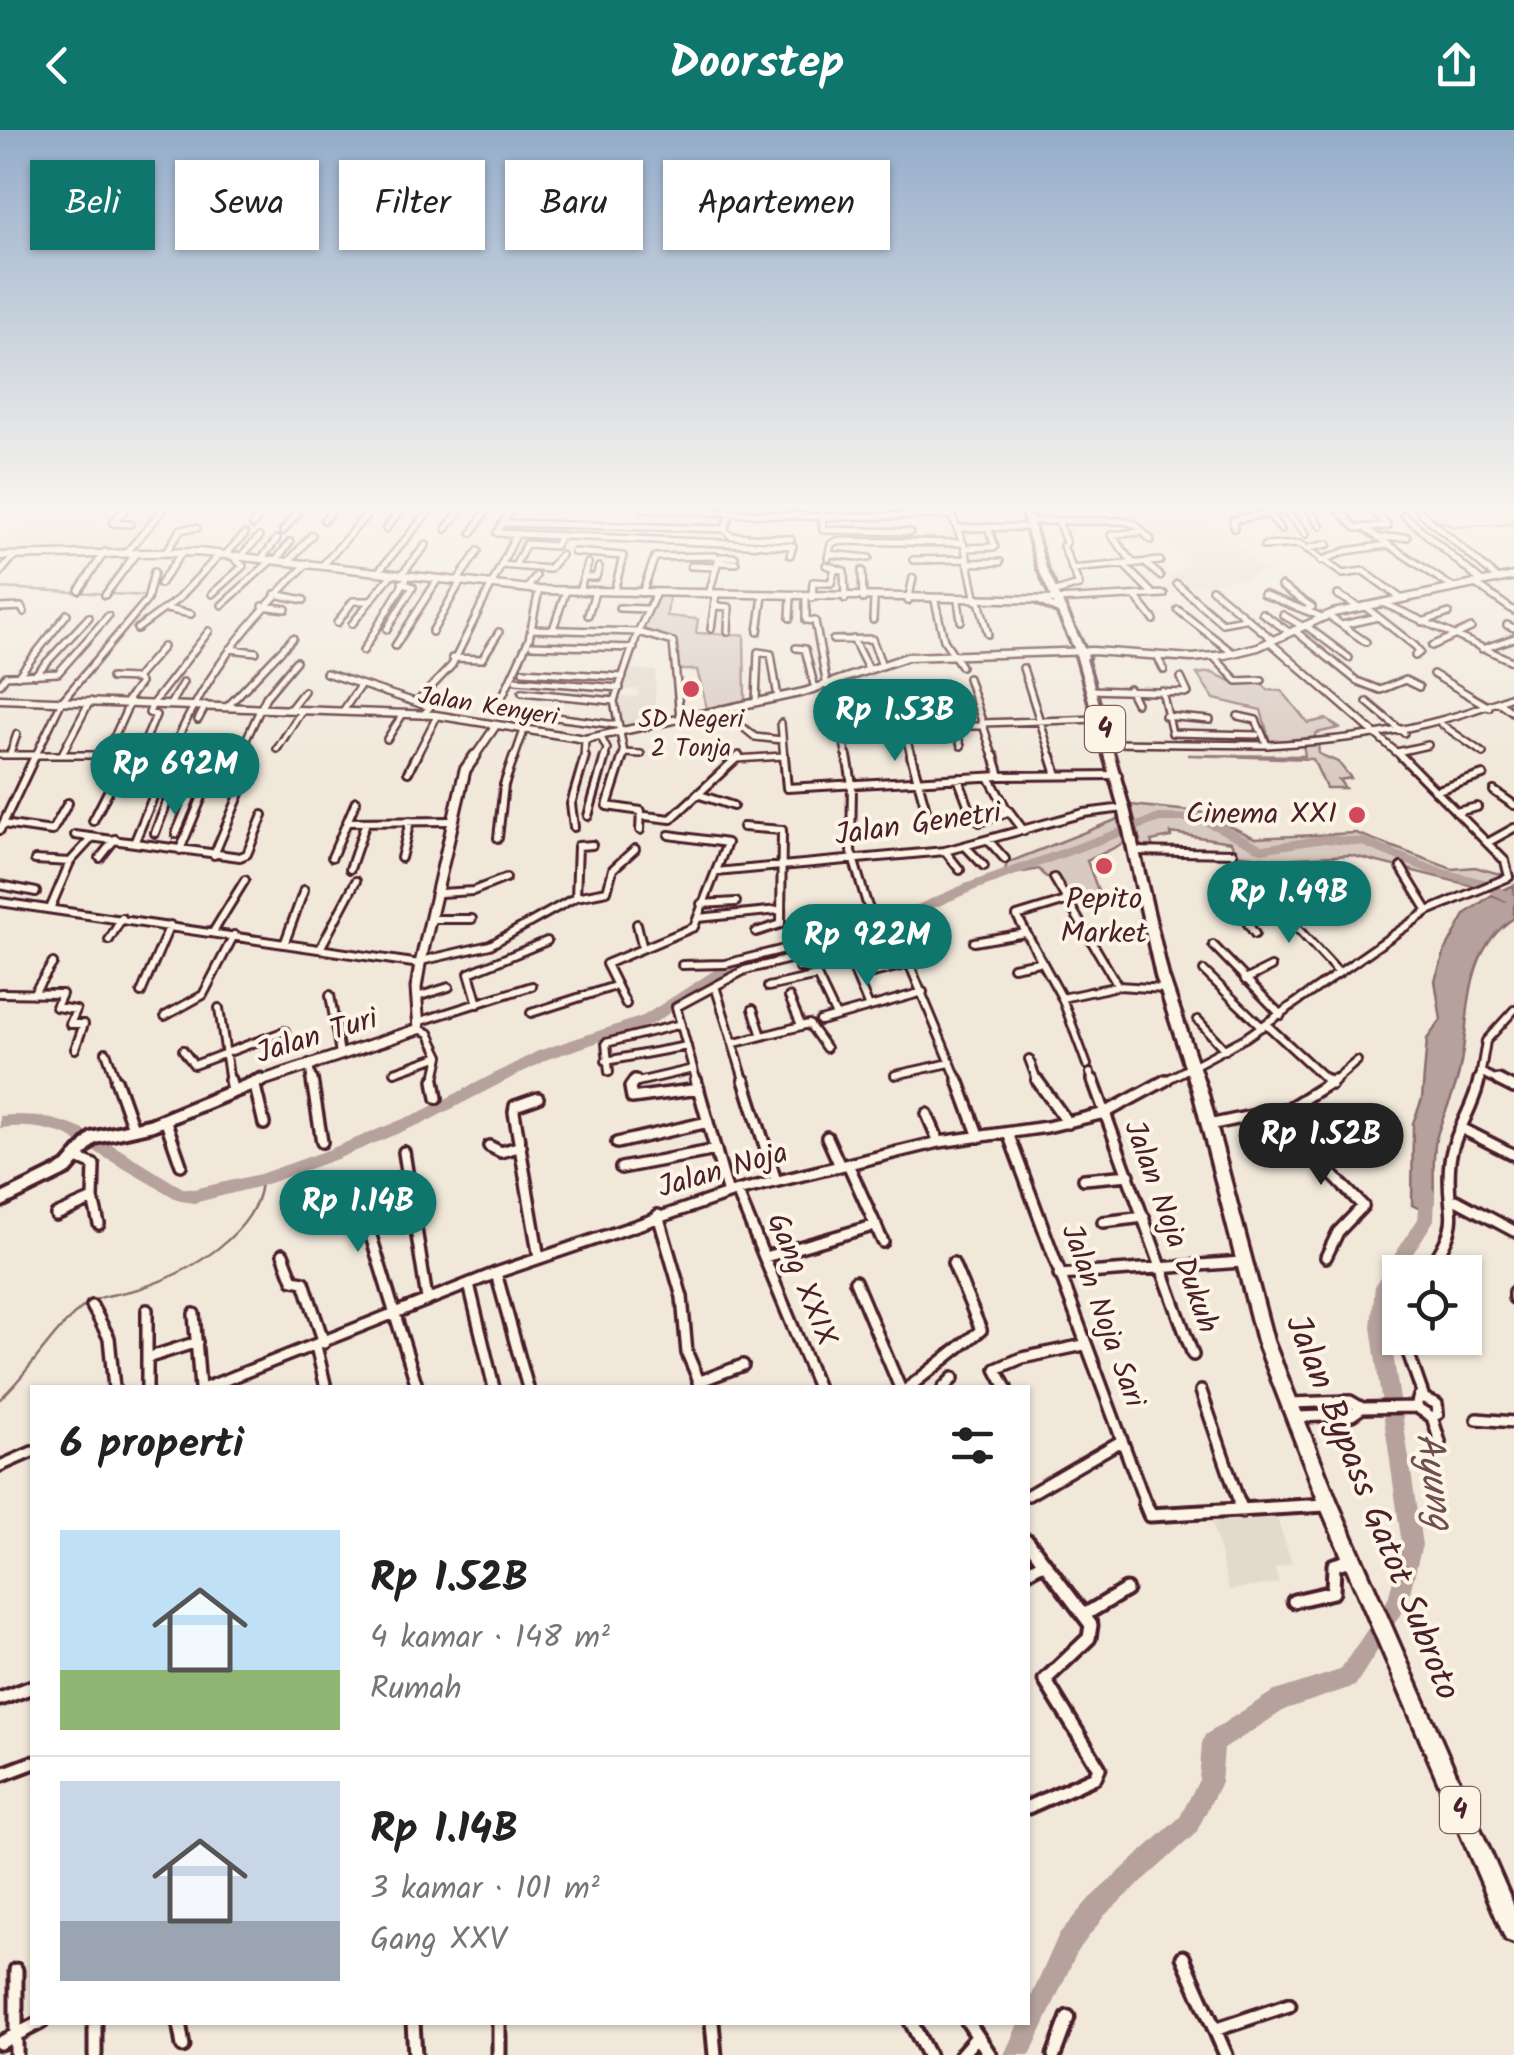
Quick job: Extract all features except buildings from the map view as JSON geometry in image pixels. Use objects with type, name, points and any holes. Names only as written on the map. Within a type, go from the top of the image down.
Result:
[{"type":"highway","name":"Jalan Bypass Gatot Subroto","points":[[1053,599],[1079,651],[1109,743],[1115,775]]},
{"type":"highway","points":[[1037,601],[1060,612]]},
{"type":"highway","name":"Jalan Bypass Gatot Subroto","points":[[1092,690],[1166,988],[1209,1125],[1242,1262],[1289,1410],[1514,1932]]},
{"type":"street","points":[[68,803],[52,830],[1,827],[62,700],[100,660],[147,599]]},
{"type":"street","points":[[138,630],[176,599]]},
{"type":"street","points":[[222,605],[229,599]]},
{"type":"street","points":[[135,841],[191,704],[270,599]]},
{"type":"street","points":[[298,599],[304,600]]},
{"type":"street","points":[[352,624],[372,599]]},
{"type":"street","points":[[363,650],[390,599]]},
{"type":"street","points":[[386,629],[405,599]]},
{"type":"street","points":[[395,646],[425,599]]},
{"type":"street","points":[[432,632],[450,599]]},
{"type":"street","points":[[419,700],[433,689],[484,599]]},
{"type":"street","points":[[497,708],[531,629],[537,599]]},
{"type":"street","points":[[553,629],[560,599]]},
{"type":"street","points":[[588,615],[593,599]]},
{"type":"street","points":[[640,830],[641,811],[607,806],[624,752],[614,702],[652,599]]},
{"type":"street","points":[[711,629],[713,599]]},
{"type":"street","points":[[758,632],[763,599]]},
{"type":"street","points":[[790,599],[790,618]]},
{"type":"street","points":[[809,599],[806,620],[814,621],[827,686],[838,698]]},
{"type":"street","points":[[839,599],[1049,599]]},
{"type":"street","points":[[1137,599],[1154,620]]},
{"type":"street","points":[[1194,599],[1222,623]]},
{"type":"street","points":[[1222,599],[1276,651],[1397,752],[1512,868]]},
{"type":"street","points":[[1276,599],[1325,616],[1366,642]]},
{"type":"street","points":[[1301,599],[1312,606],[1306,610]]},
{"type":"street","points":[[1346,599],[1378,617],[1415,646],[1420,652],[1415,656]]},
{"type":"street","name":"Jalan Kenyeri","points":[[0,698],[422,715],[523,733],[585,739],[827,686],[881,663],[950,654],[1079,651],[1214,656],[1269,642],[1325,616],[1402,599]]},
{"type":"street","points":[[338,623],[354,600],[369,601]]},
{"type":"street","points":[[873,620],[874,600]]},
{"type":"street","points":[[935,601],[950,654],[961,666]]},
{"type":"street","points":[[958,601],[960,621]]},
{"type":"street","points":[[977,601],[988,634]]},
{"type":"street","points":[[1383,603],[1514,662]]},
{"type":"street","points":[[263,606],[286,609]]},
{"type":"street","points":[[714,606],[729,607],[728,632]]},
{"type":"street","points":[[0,608],[22,608],[24,612]]},
{"type":"street","points":[[619,608],[646,609]]},
{"type":"street","points":[[166,609],[191,614]]},
{"type":"street","points":[[1178,610],[1233,653]]},
{"type":"street","points":[[346,611],[361,612]]},
{"type":"street","points":[[1262,613],[1349,658]]},
{"type":"street","points":[[1422,622],[1449,613]]},
{"type":"street","points":[[18,676],[67,614]]},
{"type":"street","points":[[1283,615],[1358,682],[1380,690],[1405,680],[1419,687]]},
{"type":"street","points":[[35,675],[89,616]]},
{"type":"street","points":[[0,684],[6,676],[60,672],[108,616]]},
{"type":"street","points":[[1342,625],[1378,617]]},
{"type":"street","points":[[1200,628],[1244,619]]},
{"type":"street","points":[[122,628],[149,631]]},
{"type":"street","points":[[1432,646],[1471,628]]},
{"type":"street","points":[[531,629],[638,632],[672,641],[680,718]]},
{"type":"street","points":[[93,821],[126,755],[134,743],[145,741],[156,715],[148,713],[153,703],[209,631]]},
{"type":"street","points":[[452,658],[482,659],[499,632]]},
{"type":"street","points":[[228,706],[293,638]]},
{"type":"street","points":[[1482,649],[1514,638]]},
{"type":"street","points":[[853,639],[868,669]]},
{"type":"street","points":[[832,640],[873,640],[881,663]]},
{"type":"street","points":[[532,645],[634,648]]},
{"type":"street","points":[[136,679],[163,648]]},
{"type":"street","points":[[796,648],[805,649],[815,689]]},
{"type":"street","points":[[230,649],[256,652]]},
{"type":"street","points":[[756,702],[758,652],[771,655],[778,698]]},
{"type":"street","points":[[1157,656],[1164,670]]},
{"type":"street","points":[[1214,656],[1235,680],[1262,680]]},
{"type":"street","points":[[214,855],[241,791],[234,769],[240,746],[261,708],[296,661]]},
{"type":"street","points":[[1023,668],[1058,775]]},
{"type":"street","points":[[523,670],[623,677]]},
{"type":"street","points":[[326,674],[359,687],[419,700],[430,707],[422,715]]},
{"type":"street","points":[[1433,674],[1489,707]]},
{"type":"street","points":[[110,746],[140,683],[136,679],[111,678]]},
{"type":"street","points":[[968,678],[1000,776]]},
{"type":"street","points":[[1092,690],[1186,694],[1181,678]]},
{"type":"street","points":[[516,680],[620,688]]},
{"type":"street","points":[[171,703],[184,682]]},
{"type":"street","points":[[343,712],[359,687]]},
{"type":"street","points":[[1129,689],[1136,703]]},
{"type":"street","points":[[290,709],[304,691]]},
{"type":"street","points":[[1162,691],[1165,716],[1173,733],[1258,735]]},
{"type":"street","points":[[522,692],[614,702]]},
{"type":"street","points":[[894,694],[930,821],[972,815]]},
{"type":"street","points":[[1109,743],[1267,745],[1378,737],[1441,724],[1514,694]]},
{"type":"street","points":[[543,704],[549,695]]},
{"type":"street","points":[[944,696],[960,746]]},
{"type":"street","points":[[63,752],[90,701]]},
{"type":"street","points":[[1367,702],[1404,733]]},
{"type":"street","points":[[1498,702],[1514,713]]},
{"type":"street","points":[[198,720],[206,705]]},
{"type":"street","points":[[721,709],[755,737],[782,740]]},
{"type":"street","points":[[277,750],[302,710]]},
{"type":"street","points":[[387,739],[403,714]]},
{"type":"street","points":[[408,772],[436,716]]},
{"type":"street","points":[[548,716],[617,729]]},
{"type":"street","points":[[1165,716],[1210,720]]},
{"type":"street","points":[[1238,716],[1256,720],[1267,745]]},
{"type":"street","points":[[953,726],[1098,719]]},
{"type":"street","points":[[781,723],[787,788],[989,776],[1115,775]]},
{"type":"street","points":[[1441,724],[1483,753]]},
{"type":"street","name":"Jalan Turi","points":[[0,1201],[62,1171],[99,1136],[164,1119],[232,1090],[420,1025],[416,997],[420,962],[440,893],[453,820],[468,764],[495,727]]},
{"type":"street","points":[[842,730],[852,784],[852,860],[880,937],[899,945],[923,992],[979,1137]]},
{"type":"street","points":[[498,838],[504,785],[523,733]]},
{"type":"street","points":[[10,754],[17,734]]},
{"type":"street","points":[[588,816],[608,749],[600,736]]},
{"type":"street","points":[[574,827],[572,804],[588,747],[585,739]]},
{"type":"street","points":[[1397,752],[1428,745]]},
{"type":"street","points":[[624,752],[641,754]]},
{"type":"street","points":[[0,755],[126,755]]},
{"type":"street","points":[[644,816],[671,819],[739,756],[784,756]]},
{"type":"street","points":[[180,850],[211,775]]},
{"type":"street","points":[[1434,791],[1482,775]]},
{"type":"street","points":[[989,776],[1024,832]]},
{"type":"street","points":[[154,832],[176,778]]},
{"type":"street","points":[[160,779],[188,778],[186,788],[194,790],[176,834]]},
{"type":"street","points":[[958,778],[975,822],[1008,811]]},
{"type":"street","points":[[1494,791],[1514,805]]},
{"type":"street","points":[[698,794],[733,806]]},
{"type":"street","points":[[332,858],[356,801]]},
{"type":"street","points":[[1456,812],[1477,807]]},
{"type":"street","name":"Jalan Genetri","points":[[716,872],[945,851],[1084,813],[1124,810]]},
{"type":"street","points":[[0,811],[9,811]]},
{"type":"street","points":[[75,835],[245,856],[263,815]]},
{"type":"street","points":[[347,822],[453,820]]},
{"type":"street","points":[[400,858],[410,821]]},
{"type":"street","points":[[350,869],[366,822]]},
{"type":"street","points":[[743,826],[781,829],[780,927],[756,932]]},
{"type":"street","points":[[1487,843],[1514,828]]},
{"type":"street","points":[[626,1004],[606,964],[642,945],[690,928],[698,918],[726,841],[669,835]]},
{"type":"street","points":[[50,909],[70,862],[92,838]]},
{"type":"street","points":[[100,858],[115,839]]},
{"type":"street","points":[[989,841],[1005,859]]},
{"type":"street","points":[[576,897],[578,846],[592,845]]},
{"type":"street","points":[[966,847],[984,866]]},
{"type":"street","points":[[0,902],[420,962],[490,945],[576,897],[607,891],[613,870],[635,849]]},
{"type":"street","points":[[1134,849],[1233,853]]},
{"type":"street","points":[[945,851],[960,870]]},
{"type":"street","points":[[35,860],[70,862]]},
{"type":"street","points":[[1401,867],[1428,911]]},
{"type":"street","name":"Jalan Noja","points":[[236,1382],[392,1313],[733,1192],[938,1142],[1008,1133],[1105,1113],[1225,1050],[1428,911],[1496,885],[1510,877],[1512,868]]},
{"type":"street","points":[[440,893],[474,891],[506,878]]},
{"type":"street","points":[[1054,878],[1118,986]]},
{"type":"street","points":[[212,932],[245,880]]},
{"type":"street","points":[[321,947],[356,881]]},
{"type":"street","points":[[0,886],[36,892]]},
{"type":"street","points":[[1255,934],[1224,889],[1284,886],[1297,928],[1338,972]]},
{"type":"street","points":[[285,942],[304,890]]},
{"type":"street","points":[[974,942],[1025,933],[1019,913],[1066,900]]},
{"type":"street","points":[[702,904],[736,902]]},
{"type":"street","points":[[698,918],[779,910]]},
{"type":"street","points":[[109,940],[122,918]]},
{"type":"street","points":[[433,919],[472,918]]},
{"type":"street","points":[[636,924],[642,945]]},
{"type":"street","points":[[141,993],[170,925]]},
{"type":"street","points":[[682,964],[725,964],[875,927]]},
{"type":"street","name":"Jalan Noja Dukuh","points":[[1025,933],[1062,998],[1193,1356]]},
{"type":"street","points":[[165,1016],[203,995],[234,935]]},
{"type":"street","points":[[478,1004],[469,973],[547,942]]},
{"type":"street","points":[[799,968],[899,945]]},
{"type":"street","points":[[1213,946],[1281,1015]]},
{"type":"street","points":[[609,1072],[606,1043],[681,1024],[676,1007],[745,970],[790,959]]},
{"type":"street","points":[[33,994],[54,962]]},
{"type":"street","points":[[1012,967],[1039,962]]},
{"type":"street","points":[[869,1008],[856,974],[909,964]]},
{"type":"street","points":[[1245,980],[1271,968]]},
{"type":"street","points":[[1204,971],[1331,1084]]},
{"type":"street","points":[[768,987],[817,976],[836,1016]]},
{"type":"street","points":[[437,1098],[433,1077],[440,1056],[430,1034],[420,1025],[532,986]]},
{"type":"street","points":[[531,1013],[614,986]]},
{"type":"street","points":[[714,986],[776,1180]]},
{"type":"street","points":[[1062,998],[1118,986],[1166,988]]},
{"type":"street","points":[[416,997],[449,987]]},
{"type":"street","points":[[820,1020],[923,992]]},
{"type":"street","points":[[0,994],[62,994],[56,1007],[76,1010],[70,1024],[84,1024],[75,1049]]},
{"type":"street","points":[[330,996],[340,1054]]},
{"type":"street","points":[[789,997],[801,1025]]},
{"type":"street","points":[[219,1008],[226,1037],[223,1054],[232,1090]]},
{"type":"street","points":[[753,1009],[762,1036]]},
{"type":"street","points":[[1439,1255],[1445,1246],[1456,1200],[1450,1160],[1476,1097],[1486,1041],[1514,1010]]},
{"type":"street","points":[[1504,1018],[1514,1023]]},
{"type":"street","points":[[1198,1020],[1225,1050]]},
{"type":"street","name":"Gang XXIX","points":[[681,1024],[716,1150],[765,1256],[817,1385]]},
{"type":"street","points":[[735,1043],[812,1025],[826,1048]]},
{"type":"street","points":[[183,1050],[193,1065],[286,1031]]},
{"type":"street","points":[[606,1061],[687,1046]]},
{"type":"street","points":[[106,1052],[133,1128]]},
{"type":"street","points":[[395,1072],[440,1056]]},
{"type":"street","points":[[1029,1058],[1039,1086],[1068,1122]]},
{"type":"street","points":[[1209,1125],[1276,1118],[1331,1084],[1357,1062]]},
{"type":"street","points":[[310,1063],[322,1142]]},
{"type":"street","points":[[895,1076],[950,1063]]},
{"type":"street","points":[[694,1069],[635,1080],[630,1088],[632,1098],[699,1089]]},
{"type":"street","points":[[1480,1072],[1514,1088]]},
{"type":"street","points":[[254,1082],[264,1124]]},
{"type":"street","points":[[538,1098],[516,1106],[539,1258]]},
{"type":"street","points":[[926,1114],[938,1142]]},
{"type":"street","points":[[1276,1118],[1363,1206],[1338,1232],[1326,1258]]},
{"type":"street","points":[[164,1119],[181,1165]]},
{"type":"street","points":[[617,1143],[708,1122]]},
{"type":"street","points":[[1461,1128],[1514,1155]]},
{"type":"street","name":"Jalan Noja Sari","points":[[1008,1133],[1150,1515],[1242,1511]]},
{"type":"street","points":[[827,1138],[883,1242]]},
{"type":"street","points":[[490,1146],[501,1152],[520,1146]]},
{"type":"street","points":[[622,1168],[716,1150]]},
{"type":"street","points":[[404,1152],[427,1300]]},
{"type":"street","points":[[78,1154],[93,1163],[93,1199],[100,1224]]},
{"type":"street","points":[[1084,1179],[1128,1175]]},
{"type":"street","points":[[356,1187],[416,1384]]},
{"type":"street","points":[[56,1215],[93,1199]]},
{"type":"street","points":[[1456,1200],[1514,1231]]},
{"type":"street","points":[[658,1216],[678,1280],[687,1352],[700,1385],[743,1365]]},
{"type":"street","points":[[1103,1222],[1144,1217]]},
{"type":"street","points":[[765,1256],[876,1225]]},
{"type":"street","points":[[284,1254],[293,1280],[304,1282],[310,1291],[326,1385]]},
{"type":"street","points":[[1059,1275],[1242,1262]]},
{"type":"street","points":[[912,1385],[981,1330],[952,1264]]},
{"type":"street","points":[[496,1274],[527,1385]]},
{"type":"street","points":[[855,1281],[899,1385]]},
{"type":"street","points":[[469,1284],[493,1385]]},
{"type":"street","points":[[92,1306],[109,1338],[114,1385]]},
{"type":"street","points":[[146,1385],[147,1310]]},
{"type":"street","points":[[194,1314],[202,1385]]},
{"type":"street","points":[[147,1358],[197,1342]]},
{"type":"street","points":[[1004,1385],[996,1369],[1022,1358],[1084,1345]]},
{"type":"street","points":[[1409,1355],[1423,1395],[1437,1404],[1439,1411],[1432,1416]]},
{"type":"street","points":[[946,1385],[953,1378]]},
{"type":"street","points":[[1201,1391],[1242,1511],[1329,1505]]},
{"type":"street","points":[[1416,1407],[1416,1398],[1423,1395]]},
{"type":"street","points":[[1289,1410],[1350,1401],[1365,1408],[1416,1407],[1432,1416],[1440,1442]]},
{"type":"street","points":[[1326,1402],[1331,1415]]},
{"type":"street","points":[[1289,1410],[1352,1415],[1365,1408]]},
{"type":"street","points":[[1477,1419],[1514,1422]]},
{"type":"street","points":[[1030,1494],[1121,1441]]},
{"type":"street","points":[[0,1466],[30,1453]]},
{"type":"street","points":[[1030,1545],[1092,1630],[1090,1638],[1045,1680],[1097,1760],[1099,1771],[1095,1777],[1030,1806]]},
{"type":"street","points":[[1294,1601],[1329,1594],[1334,1590],[1336,1562],[1355,1564]]},
{"type":"street","points":[[1030,1571],[1043,1563]]},
{"type":"street","points":[[1084,1616],[1126,1590]]},
{"type":"street","points":[[0,1700],[30,1688]]},
{"type":"street","points":[[0,1775],[30,1764]]},
{"type":"street","points":[[1183,1957],[1226,2055]]},
{"type":"street","points":[[16,1970],[16,2055]]},
{"type":"street","points":[[1217,2029],[1290,2004]]},
{"type":"street","points":[[1054,2055],[1068,2018]]},
{"type":"street","points":[[0,2043],[35,2025]]},
{"type":"street","points":[[95,2025],[95,2055]]},
{"type":"street","points":[[180,2025],[183,2046]]},
{"type":"street","points":[[413,2025],[415,2055]]},
{"type":"street","points":[[499,2055],[500,2025]]},
{"type":"street","points":[[712,2025],[715,2055]]},
{"type":"street","points":[[913,2025],[928,2055]]},
{"type":"street","points":[[969,2025],[975,2039],[990,2055]]},
{"type":"street","points":[[960,2055],[975,2039]]},
{"type":"shaded area","points":[[657,599],[669,599],[667,616],[698,619],[696,633],[744,635],[745,701],[707,709],[697,670],[678,670],[675,639],[643,629]]},
{"type":"shaded area","points":[[630,669],[656,671],[654,722],[622,730],[619,698],[639,696],[638,689],[620,690]]},
{"type":"shaded area","points":[[1210,672],[1238,684],[1260,682],[1268,690],[1282,691],[1308,723],[1326,719],[1339,728],[1316,733],[1313,740],[1270,742],[1261,710],[1214,699],[1197,674]]},
{"type":"shaded area","points":[[1318,743],[1319,754],[1338,762],[1351,778],[1339,780],[1345,788],[1326,788],[1313,759],[1187,755],[1305,756],[1303,744]]},
{"type":"shaded area","points":[[1131,805],[1200,812],[1255,838],[1356,833],[1452,869],[1475,867],[1507,876],[1481,888],[1350,855],[1277,859],[1236,854],[1231,842],[1171,833],[1171,837],[1151,841],[1153,848],[1142,848]]},
{"type":"shaded area","points":[[1118,819],[1124,843],[1087,861],[1102,901],[1072,905],[1055,876],[1046,877],[1039,869],[1009,875],[1005,870],[1007,863]]},
{"type":"shaded area","points":[[1514,885],[1514,918],[1496,933],[1484,951],[1470,992],[1462,1059],[1436,1139],[1432,1215],[1412,1205],[1413,1123],[1422,1099],[1427,1039],[1441,1020],[1435,980],[1445,951],[1466,913],[1492,895],[1507,901],[1497,893]]},
{"type":"shaded area","points":[[1277,1518],[1292,1563],[1275,1568],[1279,1583],[1229,1590],[1212,1522]]},
{"type":"waterway","points":[[0,1122],[24,1119],[71,1131],[180,1194],[194,1196],[261,1180],[425,1116],[543,1055],[648,1020],[732,965],[852,939],[970,887],[1159,818],[1200,818],[1261,849],[1324,839],[1364,842],[1435,871],[1482,883],[1514,901]]},
{"type":"waterway","points":[[0,1399],[60,1328],[90,1302],[159,1282],[217,1249],[248,1217],[261,1180]]},
{"type":"waterway","name":"Ayung","points":[[1017,2055],[1068,1943],[1097,1907],[1188,1825],[1210,1782],[1213,1743],[1280,1700],[1347,1678],[1397,1604],[1412,1545],[1380,1327],[1384,1285],[1426,1220],[1427,1194]]},
{"type":"place","name":"SD Negeri 2 Tonja","points":[[691,689]]},
{"type":"place","name":"Cinema XXI","points":[[1357,815]]},
{"type":"place","name":"Pepito Market","points":[[1104,866]]}]
